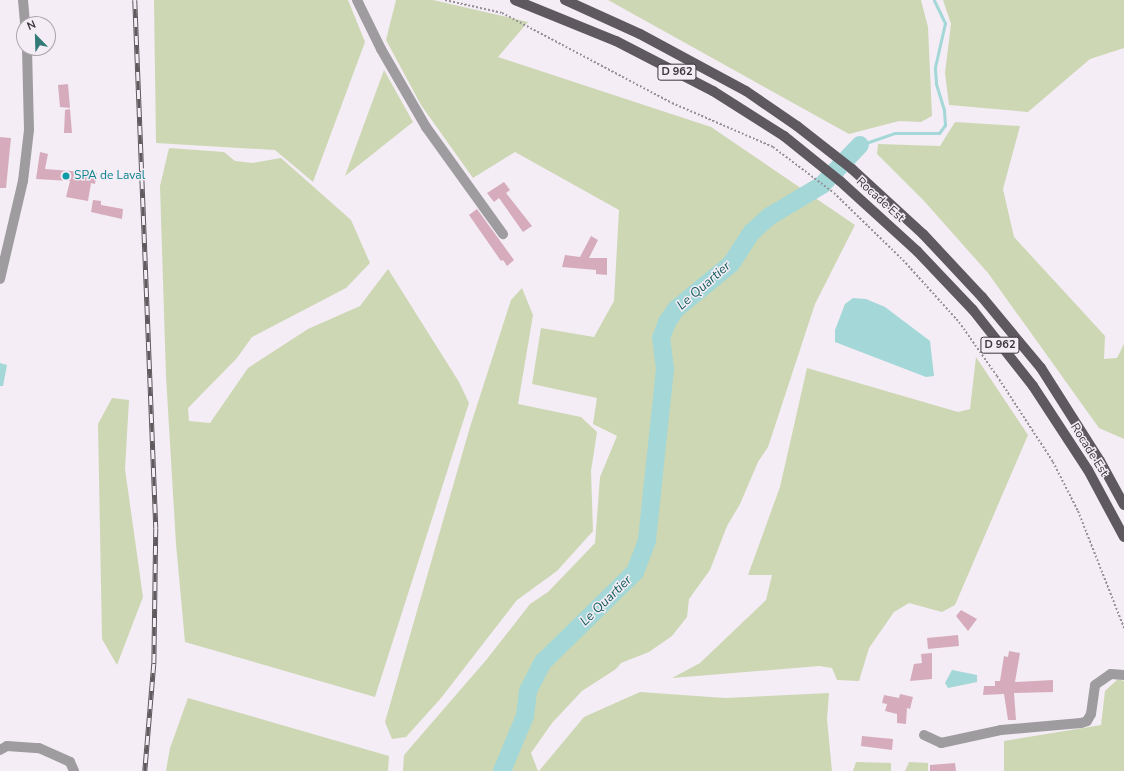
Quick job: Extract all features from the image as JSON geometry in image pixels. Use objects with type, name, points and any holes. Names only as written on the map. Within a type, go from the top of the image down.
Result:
[{"type":"main road","name":"Rocade Est","points":[[515,0],[616,40],[713,91],[784,136],[840,181],[922,256],[973,310],[1029,380],[1088,470],[1124,538]]},
{"type":"main road","name":"Rocade Est","points":[[565,0],[640,34],[746,91],[837,156],[852,169],[923,234],[982,297],[1042,368],[1100,461],[1124,505]]},
{"type":"street","points":[[22,0],[24,16]]},
{"type":"street","points":[[357,0],[380,49],[426,126],[503,234]]},
{"type":"street","points":[[0,279],[23,181],[29,130],[27,56]]},
{"type":"street","points":[[924,735],[941,743],[1001,730],[1081,723],[1087,721],[1091,714],[1095,685],[1111,674],[1124,675]]},
{"type":"street","points":[[0,750],[7,746],[39,748],[70,762],[74,771]]},
{"type":"path","points":[[445,0],[502,13],[672,103],[773,147],[806,170],[834,193],[903,260],[959,322],[997,376],[1053,462],[1078,511],[1124,628]]},
{"type":"green space","points":[[154,0],[348,0],[365,42],[313,182],[275,150],[156,143]]},
{"type":"green space","points":[[396,0],[433,0],[528,22],[498,57],[711,127],[855,225],[815,304],[768,447],[758,462],[740,504],[727,526],[710,570],[689,599],[687,617],[672,636],[649,652],[621,663],[616,669],[582,691],[552,723],[531,753],[538,771],[403,771],[404,755],[487,659],[530,604],[548,592],[595,543],[600,477],[617,436],[593,424],[597,398],[532,384],[541,328],[594,337],[614,301],[619,210],[515,152],[473,178],[421,105],[386,40]]},
{"type":"green space","points":[[608,0],[921,0],[928,27],[932,116],[921,122],[899,121],[849,134]]},
{"type":"green space","points":[[943,0],[1124,0],[1124,48],[1090,59],[1028,112],[949,105],[945,73],[951,24]]},
{"type":"green space","points":[[384,70],[413,122],[345,176]]},
{"type":"green space","points":[[955,122],[1020,126],[1003,189],[1014,237],[1105,336],[1104,359],[1117,358],[1124,344],[1124,439],[1099,428],[988,273],[925,202],[877,154],[878,144],[940,146]]},
{"type":"green space","points":[[169,148],[224,152],[235,161],[253,163],[281,158],[351,220],[370,263],[346,288],[252,337],[237,358],[188,408],[189,421],[210,423],[248,368],[308,329],[360,306],[388,269],[459,382],[469,403],[375,697],[185,642],[176,544],[166,376],[160,186]]},
{"type":"green space","points":[[522,288],[533,315],[518,404],[581,417],[597,432],[591,471],[593,531],[557,571],[517,600],[441,698],[406,737],[392,739],[385,722],[470,427],[511,300]]},
{"type":"green space","points":[[976,357],[1028,435],[955,605],[942,612],[909,603],[894,612],[869,648],[859,681],[837,680],[832,668],[819,666],[672,678],[700,663],[766,600],[772,575],[748,575],[780,487],[807,368],[958,412],[970,409]]},
{"type":"green space","points":[[112,398],[129,400],[125,469],[143,597],[117,665],[102,639],[98,424]]},
{"type":"green space","points":[[1118,679],[1124,681],[1124,771],[1004,771],[1004,741],[1101,725],[1105,691]]},
{"type":"green space","points":[[640,692],[725,698],[829,693],[827,719],[832,771],[539,771],[584,717]]},
{"type":"green space","points":[[188,698],[389,756],[388,771],[166,771],[170,748]]},
{"type":"green space","points":[[856,762],[891,763],[891,771],[853,771]]},
{"type":"green space","points":[[909,762],[928,763],[928,771],[905,771]]},
{"type":"water","points":[[853,298],[866,299],[885,307],[930,341],[934,376],[926,377],[835,342],[835,330],[845,304]]},
{"type":"water","points":[[0,363],[7,365],[3,386],[0,386]]},
{"type":"water","points":[[952,670],[977,675],[977,682],[948,688],[945,683]]},
{"type":"building","points":[[68,84],[70,108],[60,107],[58,85]]},
{"type":"building","points":[[70,109],[72,133],[64,133],[65,110]]},
{"type":"building","points":[[0,137],[11,138],[6,188],[0,188]]},
{"type":"building","points":[[40,152],[48,154],[45,169],[97,173],[95,184],[91,183],[88,201],[66,197],[70,181],[36,179]]},
{"type":"building","points":[[504,182],[510,190],[506,193],[532,226],[523,232],[499,198],[494,202],[487,193]]},
{"type":"building","points":[[93,200],[101,201],[101,205],[123,209],[122,219],[91,212]]},
{"type":"building","points":[[477,209],[514,260],[507,266],[503,260],[501,261],[469,215]]},
{"type":"building","points":[[591,236],[598,240],[589,258],[607,258],[607,275],[596,274],[596,270],[562,267],[565,255],[580,257]]},
{"type":"building","points":[[961,610],[977,619],[968,631],[956,616]]},
{"type":"building","points":[[958,635],[959,646],[928,649],[927,638]]},
{"type":"building","points":[[1009,651],[1020,653],[1015,682],[1053,680],[1053,692],[1014,693],[1016,720],[1008,720],[1004,694],[983,695],[984,686],[995,686],[995,681],[1000,681],[1004,656],[1008,657]]},
{"type":"building","points":[[932,653],[932,679],[910,681],[914,664],[922,663],[921,654]]},
{"type":"building","points":[[900,694],[913,697],[910,709],[907,708],[906,724],[897,723],[897,714],[885,711],[887,704],[882,703],[884,695],[899,698]]},
{"type":"building","points":[[862,736],[893,739],[892,750],[861,746]]},
{"type":"building","points":[[955,763],[956,771],[930,771],[930,765]]},
{"type":"waterway","name":"Le Quartier","points":[[860,145],[895,133],[939,133],[945,125],[944,110],[936,83],[935,67],[945,23],[934,0]]},
{"type":"waterway","name":"Le Quartier","points":[[502,771],[525,716],[528,691],[543,662],[635,572],[647,540],[665,369],[661,338],[667,322],[676,309],[731,264],[752,232],[770,216],[822,185],[860,145]]},
{"type":"railway","points":[[135,0],[156,528],[154,664],[145,771]]},
{"type":"place","name":"SPA de Laval","points":[[66,176]]}]
